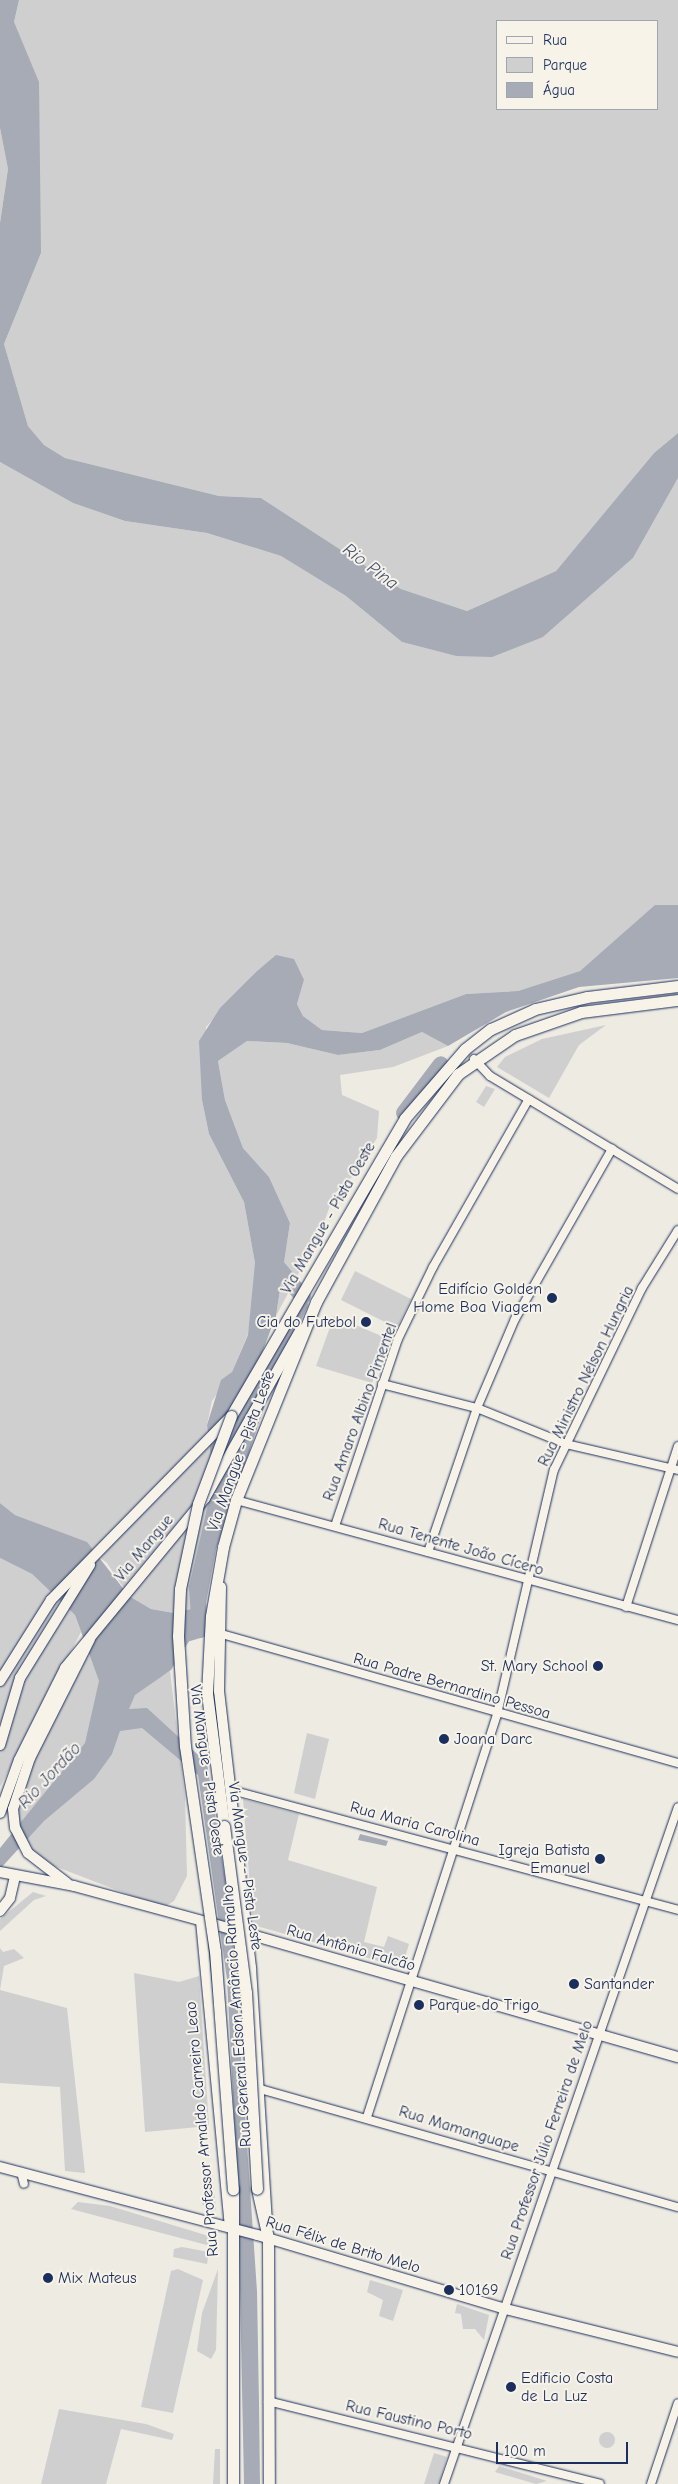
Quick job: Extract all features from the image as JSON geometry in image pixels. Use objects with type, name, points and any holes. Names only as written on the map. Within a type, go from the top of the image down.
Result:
[{"type":"main road","name":"Via Mangue - Pista Oeste","points":[[232,2228],[233,2189],[215,1951],[185,1746],[178,1636],[191,1533],[231,1416],[405,1118],[465,1049],[491,1029],[535,1009],[587,997],[678,986]]},
{"type":"main road","name":"Via Mangue - Pista Leste","points":[[262,2237],[257,2189],[246,1992],[209,1722],[208,1652],[223,1547],[236,1500],[316,1302],[412,1130],[474,1060],[515,1034],[560,1017],[678,1000]]},
{"type":"main road","name":"Via Mangue","points":[[0,1813],[18,1760],[52,1692],[94,1629],[205,1498],[316,1302]]},
{"type":"main road","name":"Via Mangue","points":[[0,1681],[51,1600],[97,1556],[231,1416]]},
{"type":"main road","name":"Rua General Edson Amâncio Ramalho","points":[[223,1547],[218,1633],[219,1691],[231,1790],[260,2089],[262,2237],[270,2484]]},
{"type":"main road","points":[[0,1745],[20,1678],[97,1556]]},
{"type":"main road","points":[[74,1886],[28,1853],[15,1828],[15,1798],[94,1629]]},
{"type":"main road","points":[[0,1911],[10,1898],[7,1874]]},
{"type":"main road","name":"Rua Antônio Falcão","points":[[7,1874],[74,1886],[678,2057]]},
{"type":"main road","name":"Rua Professor Arnaldo Carneiro Leao","points":[[206,1922],[232,2228],[233,2484]]},
{"type":"main road","name":"Rua Félix de Brito Melo","points":[[0,2167],[20,2172],[42,2182],[232,2228],[502,2308],[678,2352]]},
{"type":"street","points":[[474,1060],[490,1076],[678,1190]]},
{"type":"street","name":"Rua Amaro Albino Pimentel","points":[[335,1526],[382,1384],[433,1267],[529,1099]]},
{"type":"street","points":[[428,1552],[477,1408],[515,1319],[612,1149]]},
{"type":"street","name":"Rua Ministro Nélson Hungria","points":[[368,2117],[408,1980],[454,1848],[497,1714],[554,1470],[642,1288],[678,1230]]},
{"type":"street","points":[[382,1384],[477,1408],[566,1444],[678,1470]]},
{"type":"street","points":[[626,1607],[669,1467],[678,1446]]},
{"type":"street","name":"Rua Tenente João Cícero","points":[[236,1500],[678,1620]]},
{"type":"street","name":"Rua Padre Bernardino Pessoa","points":[[218,1633],[497,1714],[678,1763]]},
{"type":"street","name":"Rua Maria Carolina","points":[[231,1790],[454,1848],[678,1910]]},
{"type":"street","name":"Rua Professor Júlio Ferreira de Melo","points":[[444,2484],[502,2308],[598,2034],[647,1902],[678,1807]]},
{"type":"street","name":"Rua Mamanguape","points":[[260,2089],[368,2117],[678,2207]]},
{"type":"street","points":[[20,2172],[24,2184]]},
{"type":"street","name":"Rua Faustino Porto","points":[[268,2401],[457,2445],[600,2484]]},
{"type":"street","points":[[651,2484],[678,2404]]},
{"type":"green space","points":[[19,0],[678,0],[678,433],[654,453],[556,571],[467,611],[401,589],[261,498],[219,496],[65,458],[44,445],[28,426],[4,344],[41,253],[14,22]]},
{"type":"green space","points":[[0,128],[8,169],[0,223]]},
{"type":"green space","points":[[0,462],[73,503],[125,521],[207,533],[281,556],[346,596],[402,642],[456,656],[543,637],[633,558],[678,478],[678,905],[655,906],[580,971],[518,991],[466,994],[362,1033],[322,1030],[303,1016],[297,1004],[304,980],[256,972],[206,1027],[202,1100],[209,1134],[244,1202],[255,1263],[255,1292],[248,1334],[232,1372],[212,1401],[207,1425],[217,1510],[205,1583],[191,1609],[174,1613],[151,1609],[129,1596],[107,1563],[72,1537],[15,1515],[0,1503]]},
{"type":"green space","points":[[606,1025],[579,1045],[549,1098],[497,1067],[505,1057],[542,1039]]},
{"type":"green space","points":[[422,1032],[448,1046],[393,1067],[340,1075],[342,1095],[379,1111],[377,1138],[353,1176],[334,1194],[321,1231],[276,1316],[290,1223],[269,1177],[243,1148],[225,1100],[218,1061],[247,1041],[287,1043],[338,1055],[380,1050]]},
{"type":"green space","points":[[486,1086],[495,1089],[484,1107],[476,1102]]},
{"type":"green space","points":[[355,1271],[411,1299],[397,1328],[341,1300]]},
{"type":"green space","points":[[334,1316],[391,1340],[372,1383],[316,1366]]},
{"type":"green space","points":[[0,1558],[32,1574],[75,1615],[81,1632],[0,1787]]},
{"type":"green space","points":[[89,1653],[109,1708],[170,1671],[185,1797],[187,1876],[174,1901],[163,1908],[44,1862],[26,1844],[19,1827],[16,1809],[38,1743]]},
{"type":"green space","points":[[307,1733],[329,1739],[315,1799],[294,1793]]},
{"type":"green space","points":[[243,1799],[299,1814],[288,1860],[377,1887],[364,1942],[384,1947],[388,1936],[409,1944],[403,1964],[399,1967],[340,1950],[334,1939],[327,1946],[253,1925]]},
{"type":"green space","points":[[33,1892],[46,1896],[34,1900],[0,1931],[0,1919]]},
{"type":"green space","points":[[0,1948],[3,1952],[14,1949],[24,1958],[4,1966],[0,1990]]},
{"type":"green space","points":[[134,1973],[179,1982],[199,1976],[209,2126],[145,2132]]},
{"type":"green space","points":[[0,1990],[67,2008],[85,2173],[65,2171],[60,2087],[0,2083]]},
{"type":"green space","points":[[212,2174],[216,2209],[212,2212],[202,2204]]},
{"type":"green space","points":[[78,2202],[110,2206],[212,2237],[218,2248],[71,2209]]},
{"type":"green space","points":[[182,2247],[209,2252],[207,2264],[173,2257],[174,2249]]},
{"type":"green space","points":[[178,2269],[203,2280],[173,2413],[141,2407],[171,2271]]},
{"type":"green space","points":[[218,2269],[216,2350],[211,2359],[197,2351],[202,2313]]},
{"type":"green space","points":[[370,2280],[403,2290],[393,2321],[379,2316],[383,2300],[367,2292]]},
{"type":"green space","points":[[457,2304],[489,2315],[484,2340],[475,2329],[463,2329],[461,2314],[455,2313]]},
{"type":"green space","points":[[59,2409],[146,2424],[174,2434],[172,2440],[121,2429],[106,2484],[41,2484]]},
{"type":"green space","points":[[607,2432],[615,2440],[607,2448],[599,2440]]},
{"type":"green space","points":[[215,2449],[220,2449],[220,2484],[213,2484]]},
{"type":"green space","points":[[434,2453],[447,2457],[439,2484],[424,2484]]},
{"type":"green space","points":[[499,2466],[547,2481],[536,2484],[495,2472]]},
{"type":"water","points":[[0,0],[19,0],[14,22],[39,82],[41,253],[4,344],[28,426],[44,445],[65,458],[219,496],[261,498],[401,589],[467,611],[556,571],[654,453],[678,433],[678,478],[633,558],[543,637],[492,657],[456,656],[402,642],[346,596],[281,556],[207,533],[125,521],[73,503],[0,462],[0,223],[8,169],[0,128]]},
{"type":"water","points":[[655,905],[678,905],[678,978],[579,987],[506,1012],[448,1046],[422,1032],[380,1050],[338,1055],[287,1043],[247,1041],[218,1061],[225,1100],[243,1148],[269,1177],[290,1223],[276,1316],[253,1376],[266,1358],[265,1405],[216,1549],[203,1619],[171,1670],[135,1695],[129,1709],[147,1708],[207,1763],[232,1924],[257,2291],[260,2484],[244,2484],[238,2193],[227,1979],[198,1775],[142,1728],[120,1731],[112,1754],[94,1779],[44,1821],[0,1869],[0,1848],[85,1743],[99,1681],[75,1615],[32,1574],[0,1558],[0,1503],[15,1515],[87,1542],[129,1596],[151,1609],[174,1613],[191,1609],[201,1597],[217,1510],[207,1425],[221,1380],[232,1372],[248,1335],[255,1263],[244,1202],[209,1134],[202,1100],[199,1041],[220,1008],[256,972],[276,955],[294,959],[304,980],[297,1004],[303,1016],[322,1030],[362,1033],[466,994],[518,991],[580,971]]},
{"type":"water","points":[[360,1834],[388,1841],[386,1846],[358,1840]]},
{"type":"waterway","points":[[404,1113],[441,1064]]},
{"type":"waterway","points":[[269,1257],[303,1297]]},
{"type":"waterway","points":[[255,1399],[300,1304]]},
{"type":"waterway","points":[[175,1637],[200,1630],[197,1588],[222,1479]]},
{"type":"place","name":"Edifício Golden Home Boa Viagem","points":[[552,1298]]},
{"type":"place","name":"Cia do Futebol","points":[[366,1322]]},
{"type":"place","name":"St. Mary School","points":[[598,1666]]},
{"type":"place","name":"Joana Darc","points":[[444,1739]]},
{"type":"place","name":"Igreja Batista Emanuel","points":[[600,1859]]},
{"type":"place","name":"Santander","points":[[574,1984]]},
{"type":"place","name":"Parque do Trigo","points":[[419,2005]]},
{"type":"place","name":"Mix Mateus","points":[[48,2278]]},
{"type":"place","name":"10169","points":[[449,2290]]},
{"type":"place","name":"Edificio Costa de La Luz","points":[[511,2387]]},
{"type":"water label","name":"Rio Pina","points":[[370,567]]},
{"type":"water label","name":"Rio Jordão","points":[[50,1776]]}]
